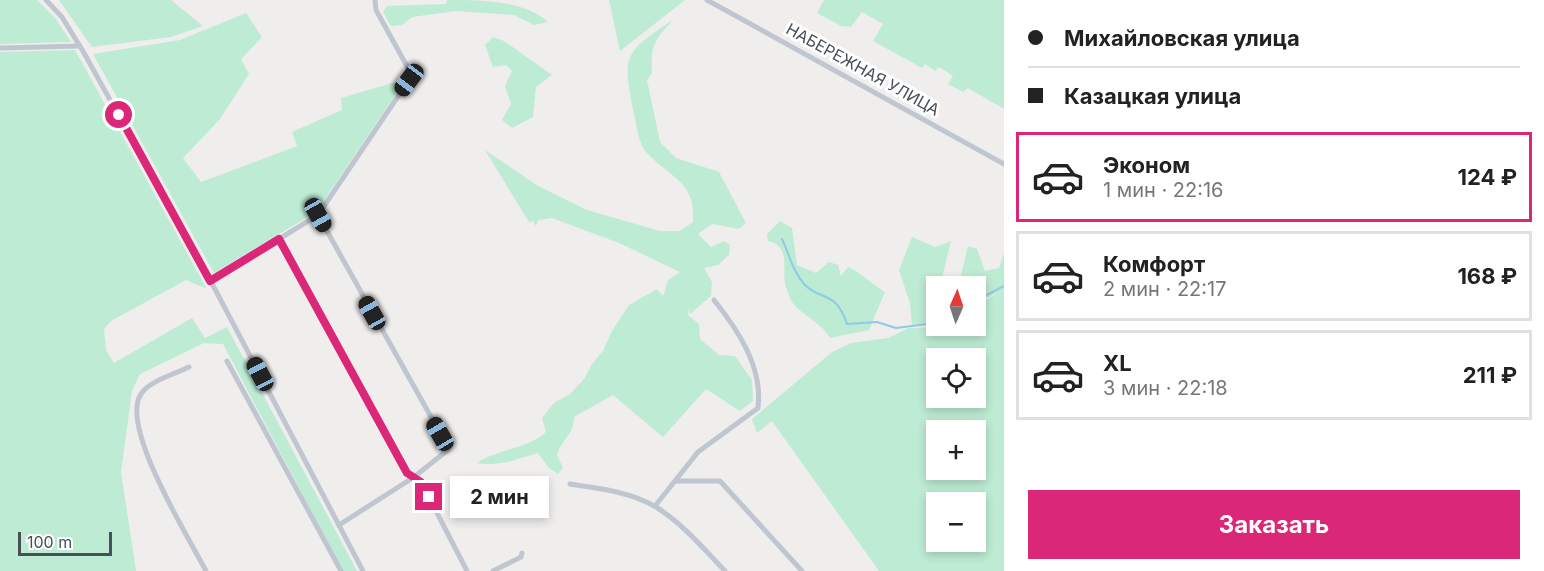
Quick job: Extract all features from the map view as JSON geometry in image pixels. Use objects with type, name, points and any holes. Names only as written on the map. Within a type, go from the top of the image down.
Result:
[{"type":"street","points":[[46,0],[62,17],[80,46],[210,281],[363,571]]},
{"type":"street","points":[[210,281],[318,215],[409,80],[408,68],[376,10],[375,0]]},
{"type":"street","name":"НАБЕРЕЖНАЯ УЛИЦА","points":[[707,0],[1004,164]]},
{"type":"street","points":[[0,48],[80,46]]},
{"type":"street","points":[[318,215],[449,449],[414,477],[339,525]]},
{"type":"street","points":[[279,239],[407,473],[421,482],[467,571]]},
{"type":"street","points":[[656,507],[685,465],[698,452],[758,408],[756,376],[750,355],[736,327],[714,300]]},
{"type":"street","points":[[227,361],[341,571]]},
{"type":"street","points":[[189,367],[145,389],[139,396],[136,420],[142,447],[207,571]]},
{"type":"street","points":[[676,481],[720,481],[802,571]]},
{"type":"street","points":[[570,484],[614,491],[656,507],[696,540],[725,571]]},
{"type":"street","points":[[493,571],[521,557],[522,553]]},
{"type":"green space","points":[[0,0],[37,0],[55,18],[71,42],[0,44]]},
{"type":"green space","points":[[59,0],[171,0],[203,26],[171,37],[92,47]]},
{"type":"green space","points":[[447,0],[487,1],[514,5],[527,9],[548,22],[534,25],[514,15],[456,11],[412,17],[402,25],[391,26],[383,12],[387,6],[446,4]]},
{"type":"green space","points":[[609,0],[685,0],[620,51]]},
{"type":"green space","points":[[824,0],[1004,0],[1004,109],[968,88],[963,92],[948,84],[953,76],[939,67],[935,71],[925,64],[922,68],[873,41],[883,24],[862,12],[851,27],[841,26],[817,13]]},
{"type":"green space","points":[[246,13],[262,37],[241,59],[249,74],[220,119],[183,158],[201,182],[297,146],[292,132],[342,110],[341,98],[399,81],[404,82],[316,212],[214,273],[93,54],[180,40]]},
{"type":"green space","points":[[673,20],[655,43],[652,73],[647,80],[660,142],[676,158],[719,172],[746,223],[739,229],[712,224],[698,234],[711,247],[724,241],[730,245],[729,255],[718,265],[704,268],[712,282],[711,296],[690,314],[690,307],[688,315],[699,324],[700,339],[719,355],[735,356],[752,380],[753,401],[740,411],[706,389],[663,437],[613,395],[574,417],[572,429],[557,455],[563,468],[558,474],[549,468],[538,453],[500,463],[477,463],[530,442],[546,432],[542,418],[554,403],[570,394],[584,379],[629,305],[657,289],[663,296],[668,280],[680,272],[619,243],[552,218],[538,220],[536,226],[533,221],[529,222],[485,150],[538,186],[587,210],[660,231],[680,231],[693,222],[690,197],[680,182],[647,153],[642,145],[628,79],[630,57],[636,49],[644,40]]},
{"type":"green space","points":[[493,37],[504,41],[552,75],[536,87],[533,117],[512,128],[502,120],[511,104],[505,86],[512,71],[506,65],[493,67],[485,45]]},
{"type":"green space","points":[[75,50],[207,289],[186,280],[111,321],[104,329],[106,350],[114,363],[192,318],[205,338],[227,327],[357,571],[343,571],[223,344],[204,343],[140,374],[132,391],[121,472],[136,571],[0,571],[0,52]]},
{"type":"green space","points":[[780,221],[792,228],[797,265],[816,273],[829,262],[838,265],[841,276],[848,267],[885,292],[869,330],[830,338],[821,327],[793,303],[785,284],[783,252],[780,247],[768,241],[767,234]]},
{"type":"green space","points":[[912,237],[935,247],[951,241],[942,276],[926,276],[926,323],[912,326],[910,303],[899,270]]},
{"type":"green space","points":[[968,246],[977,249],[985,271],[999,268],[1004,252],[1004,571],[879,571],[772,421],[757,433],[752,419],[832,352],[851,343],[888,338],[909,328],[926,327],[926,336],[986,336],[986,300],[1000,292],[986,298],[986,276],[961,276]]},
{"type":"waterway","points":[[782,239],[801,280],[811,290],[833,301],[847,324],[877,322],[896,328],[926,324]]},
{"type":"waterway","points":[[986,295],[1004,286]]},
{"type":"route","points":[[119,115],[210,281],[279,239],[407,473],[421,482],[429,497]]}]
